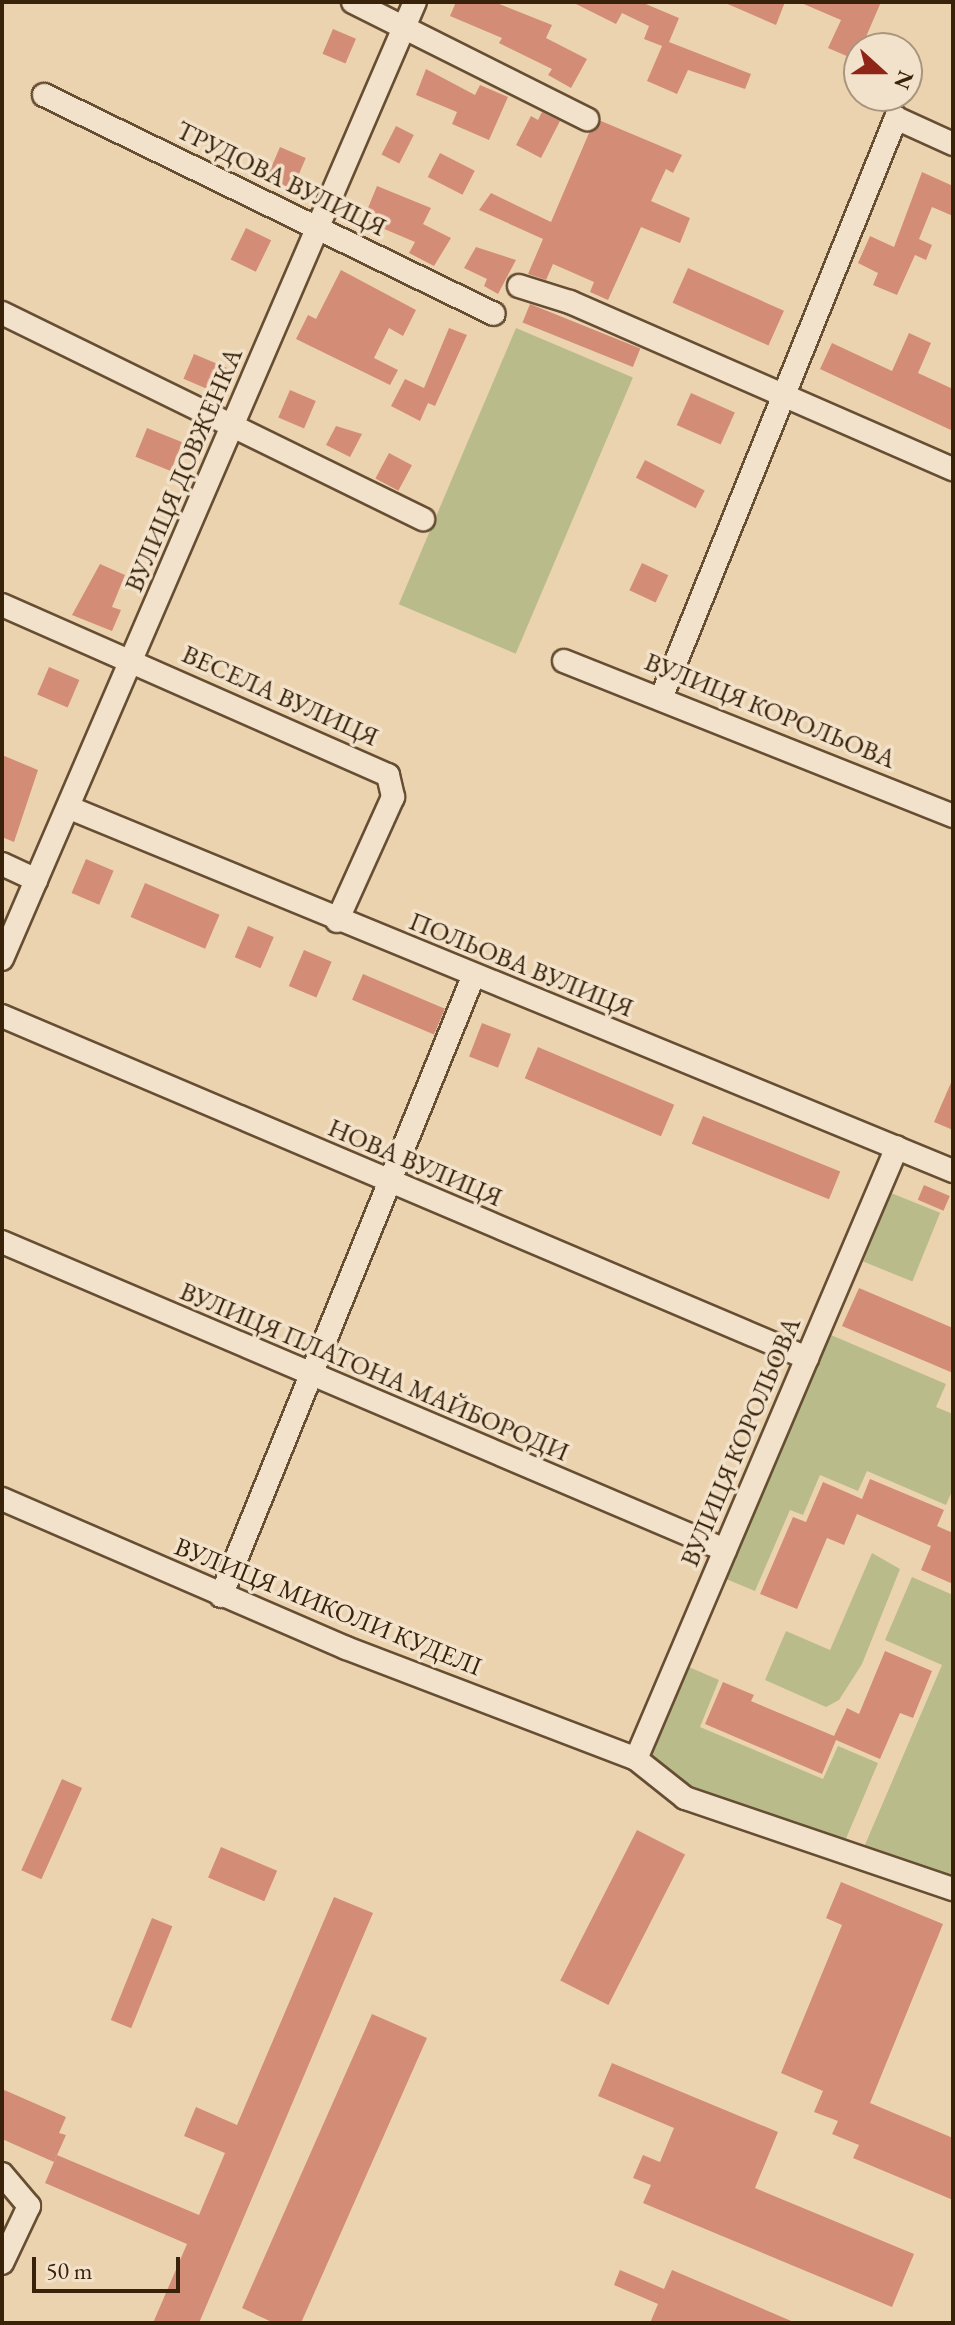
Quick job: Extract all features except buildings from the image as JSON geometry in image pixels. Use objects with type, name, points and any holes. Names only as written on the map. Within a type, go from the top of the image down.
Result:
[{"type":"street","points":[[353,2],[587,119]]},
{"type":"street","name":"ВУЛИЦЯ ДОВЖЕНКА","points":[[2,959],[70,808],[415,2]]},
{"type":"street","name":"ТРУДОВА ВУЛИЦЯ","points":[[44,95],[494,314]]},
{"type":"street","points":[[662,696],[781,394],[896,118],[953,144]]},
{"type":"street","points":[[519,286],[570,302],[953,469]]},
{"type":"street","points":[[2,313],[232,429],[423,519]]},
{"type":"street","name":"ВЕСЕЛА ВУЛИЦЯ","points":[[2,605],[391,779],[393,797],[337,921]]},
{"type":"street","name":"ВУЛИЦЯ КОРОЛЬОВА","points":[[564,661],[662,696],[953,816]]},
{"type":"street","name":"ПОЛЬОВА ВУЛИЦЯ","points":[[70,808],[473,977],[953,1171]]},
{"type":"street","points":[[2,864],[37,880]]},
{"type":"street","points":[[221,1596],[473,977]]},
{"type":"street","name":"НОВА ВУЛИЦЯ","points":[[2,1016],[807,1358]]},
{"type":"street","name":"ВУЛИЦЯ КОРОЛЬОВА","points":[[636,1759],[897,1147]]},
{"type":"street","name":"ВУЛИЦЯ ПЛАТОНА МАЙБОРОДИ","points":[[2,1242],[310,1377],[725,1550]]},
{"type":"street","name":"ВУЛИЦЯ МИКОЛИ КУДЕЛІ","points":[[2,1499],[221,1596],[636,1759],[685,1798],[953,1889]]},
{"type":"street","points":[[2,2174],[29,2206],[2,2263]]},
{"type":"green space","points":[[516,328],[633,378],[516,654],[399,604]]},
{"type":"green space","points":[[891,1193],[940,1213],[912,1281],[863,1262]]},
{"type":"green space","points":[[831,1335],[946,1384],[936,1407],[953,1414],[953,1489],[946,1505],[867,1471],[858,1491],[820,1475],[803,1515],[790,1510],[755,1591],[726,1579]]},
{"type":"green space","points":[[872,1553],[900,1569],[862,1664],[839,1700],[826,1707],[765,1680],[786,1631],[830,1650]]},
{"type":"green space","points":[[912,1577],[953,1595],[953,1878],[864,1847],[942,1665],[885,1640]]},
{"type":"green space","points":[[689,1667],[719,1680],[700,1727],[823,1779],[838,1746],[878,1763],[845,1841],[689,1786],[649,1758]]}]
